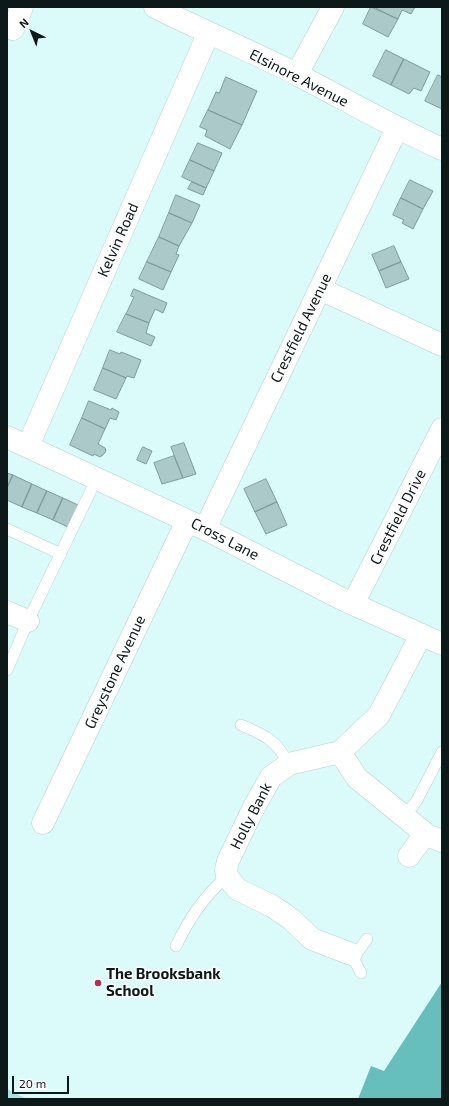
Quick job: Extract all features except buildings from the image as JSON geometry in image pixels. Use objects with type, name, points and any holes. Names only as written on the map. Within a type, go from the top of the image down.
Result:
[{"type":"street","points":[[13,29],[22,7]]},
{"type":"street","name":"Elsinore Avenue","points":[[155,7],[208,34],[297,74],[397,128],[442,149]]},
{"type":"street","points":[[297,74],[334,7]]},
{"type":"street","name":"Kelvin Road","points":[[28,446],[208,34]]},
{"type":"street","name":"Crestfield Avenue","points":[[196,524],[320,289],[397,128]]},
{"type":"street","points":[[320,289],[442,345]]},
{"type":"street","name":"Crestfield Drive","points":[[353,604],[442,429]]},
{"type":"street","name":"Cross Lane","points":[[7,438],[28,446],[196,524],[353,604],[442,644]]},
{"type":"street","name":"Greystone Avenue","points":[[43,823],[196,524]]},
{"type":"street","points":[[7,612],[28,621]]},
{"type":"street","points":[[409,856],[434,838],[357,778],[340,752],[379,715],[421,635]]},
{"type":"street","name":"Holly Bank","points":[[227,876],[226,870],[228,861],[253,809],[271,777],[289,764],[340,752]]},
{"type":"street","points":[[227,876],[237,889],[272,906],[291,919],[312,939],[350,954]]},
{"type":"lane","points":[[7,670],[28,621],[97,478]]},
{"type":"lane","points":[[7,529],[61,554]]},
{"type":"lane","points":[[241,725],[266,735],[283,754],[289,764]]},
{"type":"lane","points":[[405,816],[417,800],[442,752]]},
{"type":"lane","points":[[176,946],[188,920],[198,905],[227,876]]},
{"type":"lane","points":[[361,973],[350,954],[359,950],[367,939]]},
{"type":"shaded area","points":[[442,982],[442,1099],[358,1099],[371,1066],[384,1071]]},
{"type":"shaded area","points":[[7,1089],[27,1099],[7,1099]]},
{"type":"place","name":"The Brooksbank School","points":[[98,983]]}]
